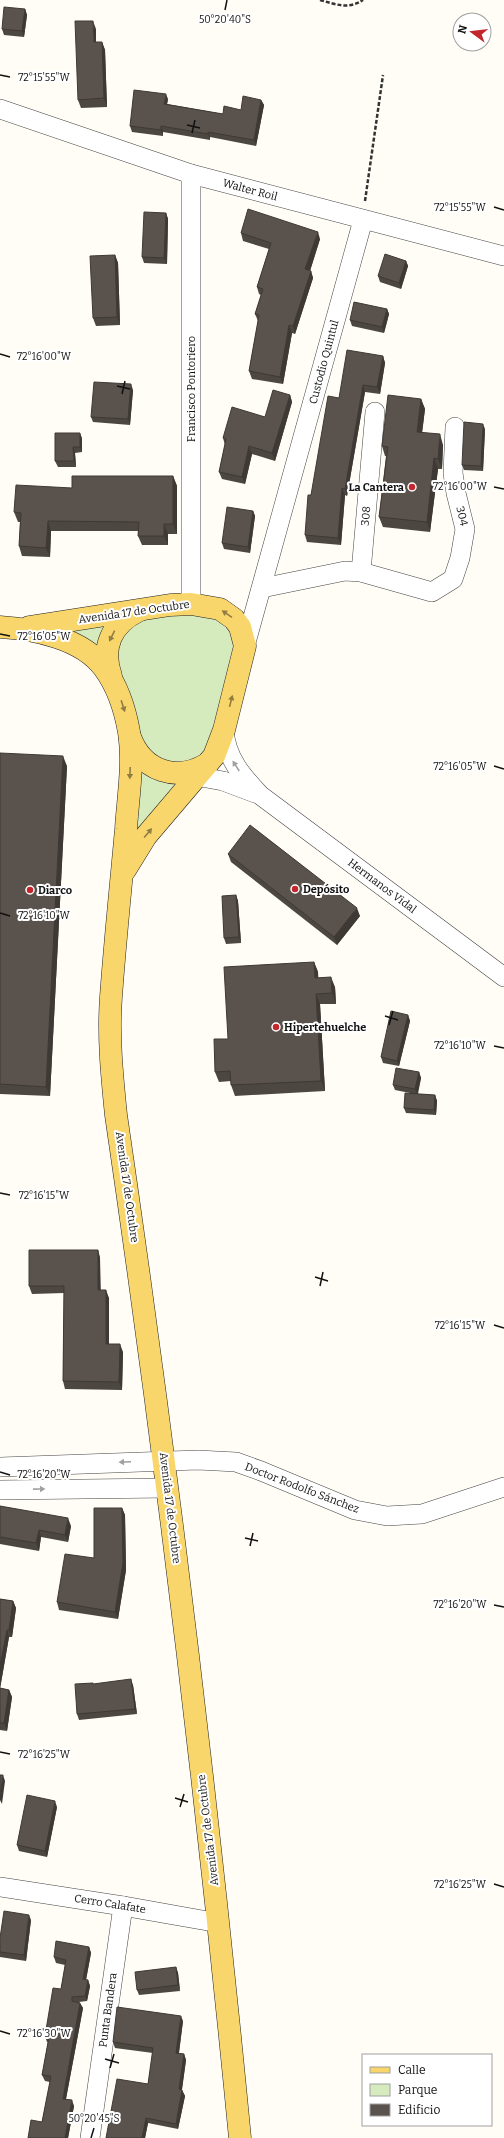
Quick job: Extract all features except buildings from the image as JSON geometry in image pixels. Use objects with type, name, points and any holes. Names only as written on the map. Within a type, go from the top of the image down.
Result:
[{"type":"main road","name":"Avenida 17 de Octubre","points":[[10,628],[191,604],[220,609],[231,616],[240,627],[245,646],[224,730],[218,747],[196,771],[137,848],[122,879]]},
{"type":"main road","points":[[112,679],[106,659],[112,635],[123,621],[139,611]]},
{"type":"main road","name":"Avenida 17 de Octubre","points":[[10,628],[65,641],[87,652],[104,667],[112,679],[123,704],[129,734],[130,774],[111,999],[111,1063],[116,1115],[168,1488],[219,1923],[240,2138]]},
{"type":"main road","points":[[129,734],[137,752],[144,760],[162,770],[196,771]]},
{"type":"street","name":"Walter Roil","points":[[0,109],[191,174],[504,256]]},
{"type":"street","name":"Francisco Pontoriero","points":[[191,174],[191,604]]},
{"type":"street","name":"Custodio Quintul","points":[[245,646],[363,220]]},
{"type":"street","name":"308","points":[[361,572],[375,412]]},
{"type":"street","name":"304","points":[[361,572],[432,592],[453,579],[460,558],[465,529],[456,493],[453,473],[455,428]]},
{"type":"street","points":[[262,588],[345,571],[361,572]]},
{"type":"street","name":"Hermanos Vidal","points":[[224,730],[225,742],[232,761],[260,795]]},
{"type":"street","name":"Hermanos Vidal","points":[[196,771],[236,784],[260,795],[504,977]]},
{"type":"street","name":"Doctor Rodolfo Sánchez","points":[[0,1467],[198,1460],[236,1462],[355,1510],[387,1516],[422,1514],[504,1487]]},
{"type":"street","points":[[0,1490],[168,1488]]},
{"type":"street","name":"Cerro Calafate","points":[[0,1887],[123,1906],[219,1923]]},
{"type":"street","name":"Punta Bandera","points":[[90,2138],[123,1906]]},
{"type":"path","points":[[320,0],[344,6],[356,4],[363,0]]},
{"type":"path","points":[[363,220],[383,75]]},
{"type":"green space","points":[[163,614],[196,614],[214,619],[222,624],[229,632],[235,643],[211,740],[200,755],[183,761],[170,761],[159,758],[144,744],[138,735],[134,724],[116,666],[118,640],[139,621]]},
{"type":"green space","points":[[106,622],[100,650],[66,630]]},
{"type":"green space","points":[[137,769],[178,781],[142,832],[130,836]]},
{"type":"place","name":"La Cantera","points":[[412,487]]},
{"type":"place","name":"Depósito","points":[[295,889]]},
{"type":"place","name":"Diarco","points":[[30,890]]},
{"type":"place","name":"Hipertehuelche","points":[[276,1027]]}]
